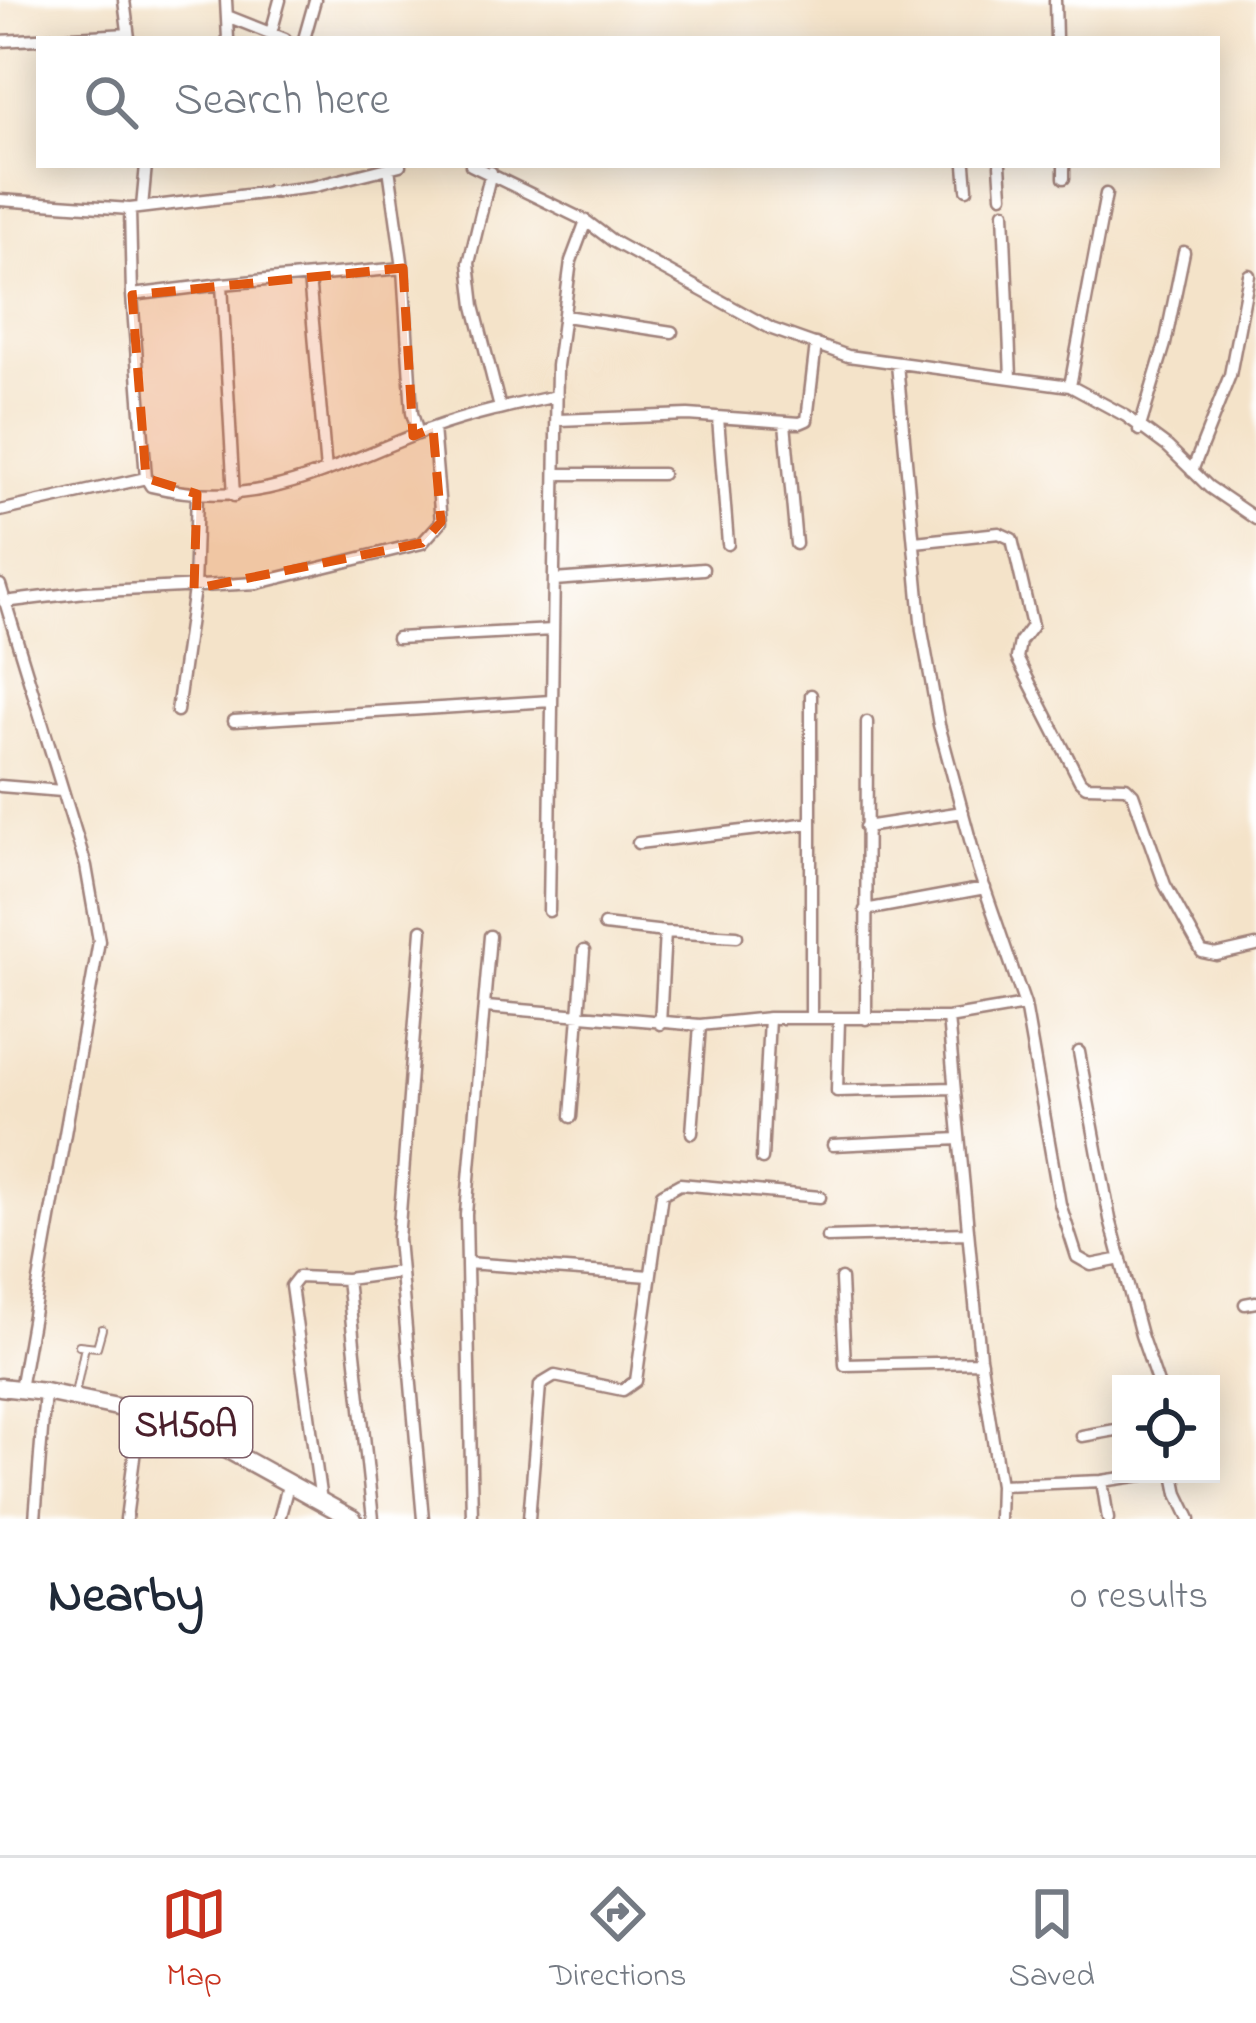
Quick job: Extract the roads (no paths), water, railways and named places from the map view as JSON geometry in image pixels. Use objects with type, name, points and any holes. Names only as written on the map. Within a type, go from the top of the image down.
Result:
[{"type":"main road","name":"SH50A","points":[[0,1387],[170,1418],[353,1519]]},
{"type":"street","points":[[124,0],[129,36]]},
{"type":"street","points":[[226,0],[228,36]]},
{"type":"street","points":[[271,33],[280,0]]},
{"type":"street","points":[[305,36],[315,0]]},
{"type":"street","points":[[1055,0],[1056,36]]},
{"type":"street","points":[[227,16],[278,36]]},
{"type":"street","points":[[0,41],[36,40]]},
{"type":"street","points":[[145,168],[136,208],[132,295],[146,478],[151,487],[234,496],[291,485],[433,428],[557,396]]},
{"type":"street","points":[[0,200],[136,208],[312,188],[391,168]]},
{"type":"street","points":[[395,168],[412,413],[418,434]]},
{"type":"street","points":[[965,168],[967,189]]},
{"type":"street","points":[[1000,168],[1002,194]]},
{"type":"street","points":[[500,408],[474,305],[469,263],[497,171],[772,329],[848,356],[1070,386],[1126,416],[1168,447],[1208,488],[1256,519]]},
{"type":"street","points":[[1070,386],[1106,194]]},
{"type":"street","points":[[1004,212],[1012,377]]},
{"type":"street","points":[[549,911],[557,396],[571,261],[586,221]]},
{"type":"street","points":[[1139,430],[1165,344],[1184,252]]},
{"type":"street","points":[[132,295],[403,268]]},
{"type":"street","points":[[1192,472],[1230,374],[1249,275]]},
{"type":"street","points":[[309,277],[326,471]]},
{"type":"street","points":[[222,284],[234,496]]},
{"type":"street","points":[[565,316],[672,332]]},
{"type":"street","points":[[558,420],[688,415],[784,423],[807,420],[816,344]]},
{"type":"street","points":[[897,364],[926,655],[939,725],[985,888],[1025,1005],[1060,1204],[1077,1257],[1091,1265],[1121,1258]]},
{"type":"street","points":[[718,418],[728,544]]},
{"type":"street","points":[[784,423],[796,544]]},
{"type":"street","points":[[4,602],[147,587],[194,589],[258,583],[422,543],[441,522],[433,428]]},
{"type":"street","points":[[556,474],[662,474]]},
{"type":"street","points":[[0,511],[146,478]]},
{"type":"street","points":[[177,710],[194,589],[197,494]]},
{"type":"street","points":[[915,542],[999,533],[1012,539],[1032,626],[1020,642],[1017,658],[1080,781],[1094,787],[1116,784],[1132,794],[1165,885],[1202,952],[1216,955],[1256,946]]},
{"type":"street","points":[[554,580],[703,569]]},
{"type":"street","points":[[0,585],[86,866],[99,941],[20,1389]]},
{"type":"street","points":[[397,638],[553,630]]},
{"type":"street","points":[[811,695],[811,1018]]},
{"type":"street","points":[[234,721],[551,701]]},
{"type":"street","points":[[866,1019],[867,722]]},
{"type":"street","points":[[0,787],[62,791]]},
{"type":"street","points":[[865,827],[963,812]]},
{"type":"street","points":[[638,843],[811,823]]},
{"type":"street","points":[[865,910],[985,888]]},
{"type":"street","points":[[604,925],[737,936]]},
{"type":"street","points":[[422,931],[399,1217],[399,1272],[423,1519]]},
{"type":"street","points":[[660,1024],[665,932]]},
{"type":"street","points":[[472,1519],[469,1166],[490,936]]},
{"type":"street","points":[[571,1117],[584,951]]},
{"type":"street","points":[[486,1007],[700,1025],[769,1018],[948,1018],[1025,1005]]},
{"type":"street","points":[[762,1159],[769,1018]]},
{"type":"street","points":[[839,1018],[837,1091],[954,1088]]},
{"type":"street","points":[[948,1018],[981,1362],[1000,1485],[999,1519]]},
{"type":"street","points":[[692,1133],[700,1025]]},
{"type":"street","points":[[1079,1052],[1121,1258],[1155,1375]]},
{"type":"street","points":[[833,1145],[958,1139]]},
{"type":"street","points":[[530,1519],[540,1385],[555,1376],[630,1388],[636,1381],[662,1194],[680,1184],[820,1197]]},
{"type":"street","points":[[827,1237],[967,1233]]},
{"type":"street","points":[[467,1263],[650,1276]]},
{"type":"street","points":[[321,1501],[291,1286],[298,1276],[347,1279],[399,1272]]},
{"type":"street","points":[[347,1279],[373,1519]]},
{"type":"street","points":[[841,1279],[845,1365],[981,1362]]},
{"type":"street","points":[[35,1519],[45,1392]]},
{"type":"street","points":[[126,1519],[140,1411]]},
{"type":"street","points":[[1082,1436],[1112,1431]]},
{"type":"street","points":[[1000,1485],[1112,1480]]},
{"type":"street","points":[[1102,1481],[1108,1519]]},
{"type":"street","points":[[279,1519],[289,1482]]},
{"type":"street","points":[[1176,1483],[1190,1519]]},
{"type":"lane","points":[[74,1398],[82,1346],[97,1347],[102,1329]]}]
